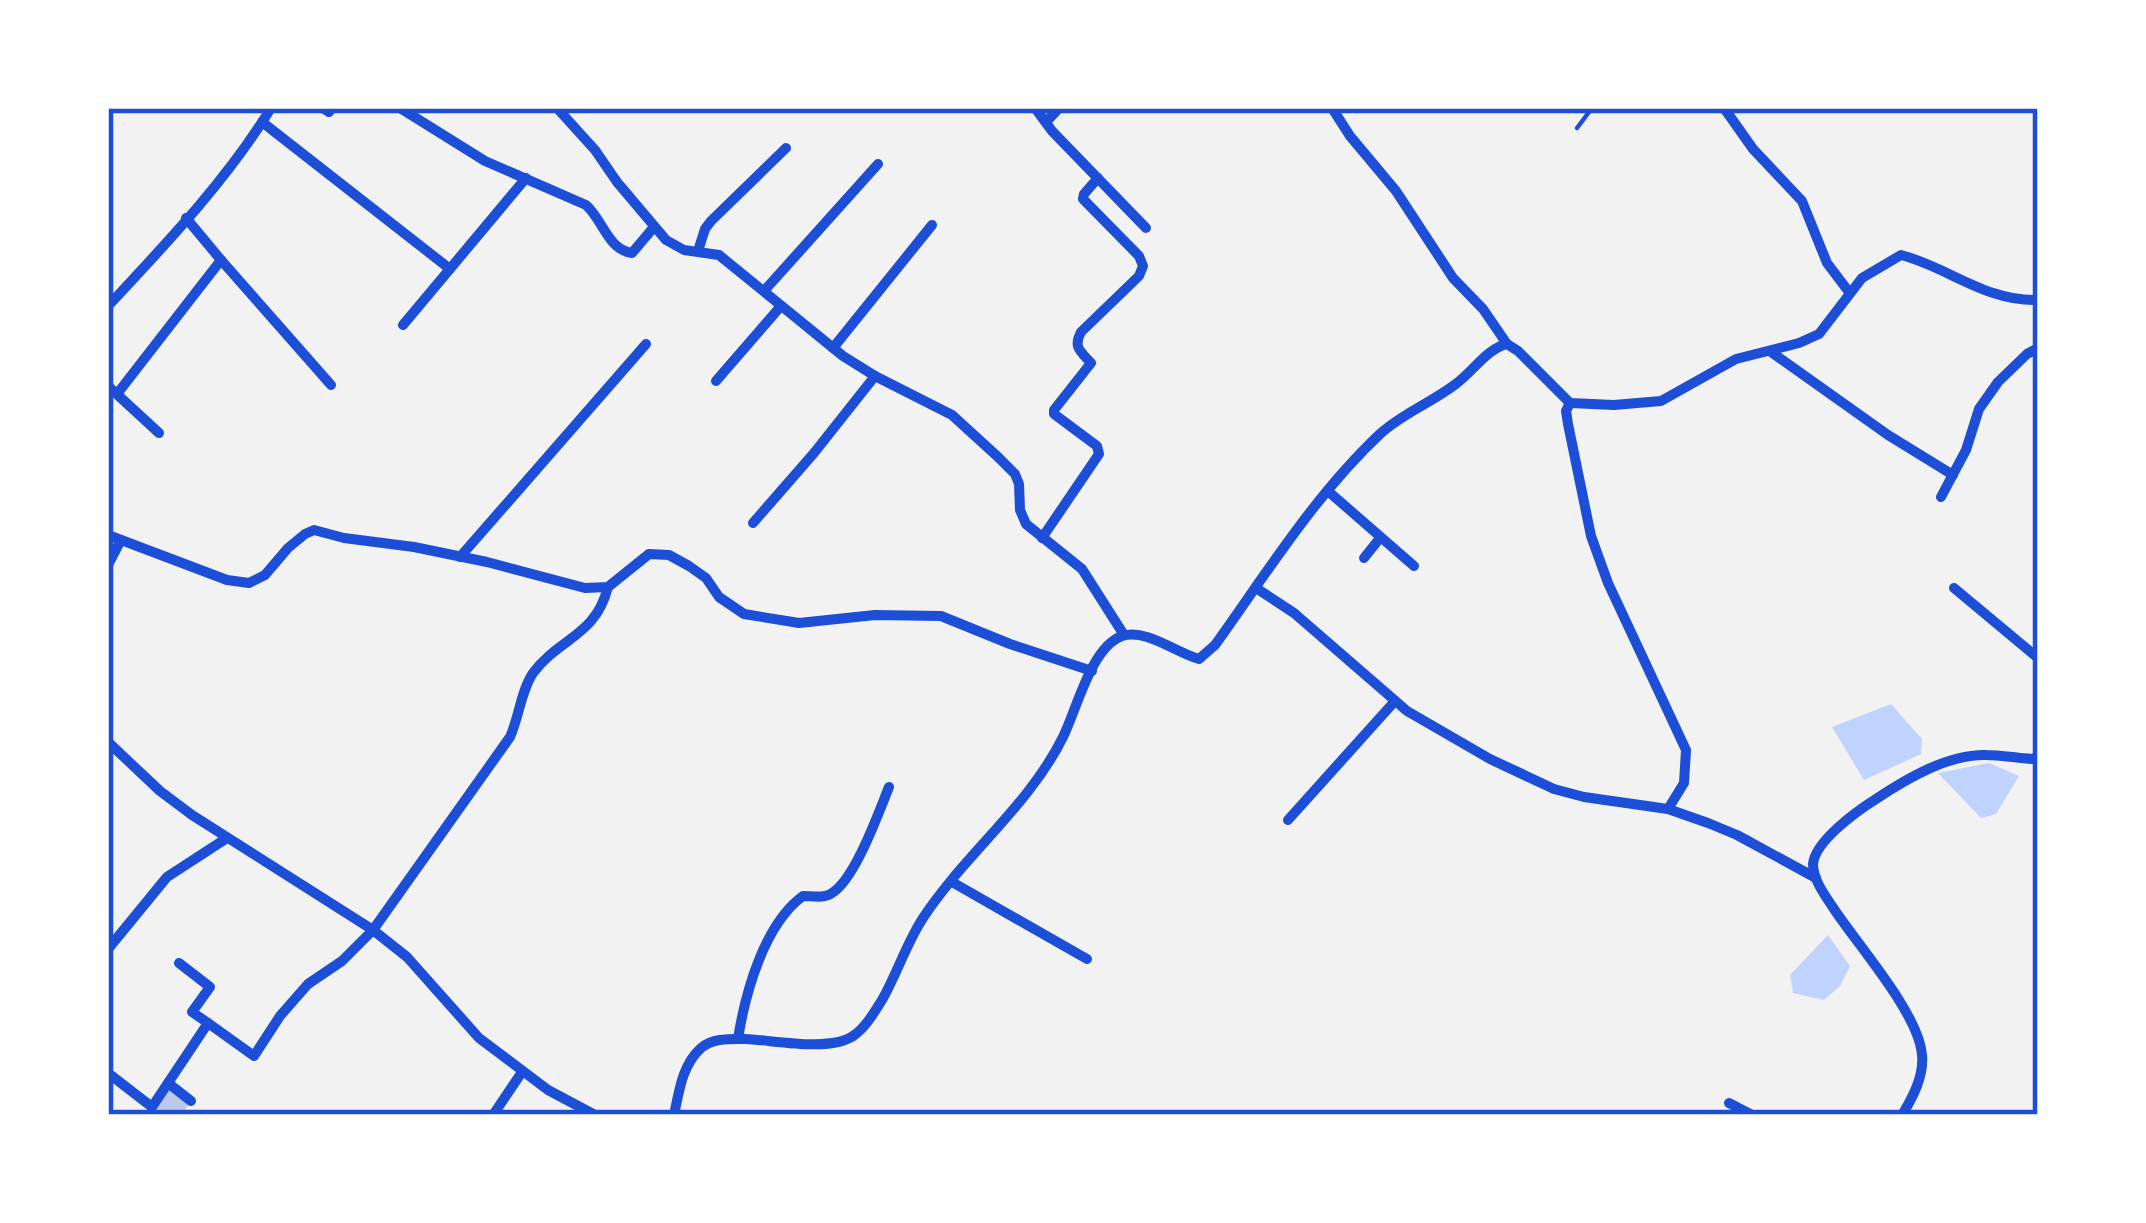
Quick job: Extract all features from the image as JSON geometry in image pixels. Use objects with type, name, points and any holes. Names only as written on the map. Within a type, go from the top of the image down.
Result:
[{"type":"street","points":[[108,306],[186,218],[271,108]]},
{"type":"street","points":[[400,108],[485,161],[586,205],[623,253],[632,253],[654,227]]},
{"type":"street","points":[[1035,108],[1146,228]]},
{"type":"street","points":[[1047,121],[1059,108]]},
{"type":"street","points":[[1332,108],[1396,191],[1453,278],[1507,344],[1570,404],[1660,401],[1736,358],[1771,352],[1819,334],[1862,278],[1901,255],[2002,297],[2038,300]]},
{"type":"street","points":[[1724,108],[1802,201],[1827,263],[1849,292]]},
{"type":"street","points":[[566,111],[666,240],[684,250],[719,256],[833,348],[875,376],[952,415],[998,457],[1015,474],[1026,524],[1082,569],[1124,635]]},
{"type":"street","points":[[262,122],[450,269]]},
{"type":"street","points":[[698,251],[711,220],[786,148]]},
{"type":"street","points":[[764,291],[878,164]]},
{"type":"street","points":[[403,325],[526,178]]},
{"type":"street","points":[[1042,538],[1099,454],[1097,446],[1054,414],[1091,362],[1076,341],[1139,276],[1143,266],[1139,256],[1083,200],[1098,178]]},
{"type":"street","points":[[186,218],[331,385]]},
{"type":"street","points":[[833,348],[932,225]]},
{"type":"street","points":[[159,433],[113,390],[221,260]]},
{"type":"street","points":[[716,381],[781,305]]},
{"type":"street","points":[[460,557],[646,344]]},
{"type":"street","points":[[674,1115],[679,1088],[705,1044],[722,1039],[840,1042],[855,1035],[883,998],[922,919],[1046,767],[1106,645],[1124,635],[1139,635],[1199,658],[1215,645],[1329,492],[1382,433],[1444,393],[1497,346],[1507,344]]},
{"type":"street","points":[[1941,497],[1966,450],[1979,409],[1998,382],[2038,348]]},
{"type":"street","points":[[1771,352],[1953,475]]},
{"type":"street","points":[[753,523],[875,376]]},
{"type":"street","points":[[1570,404],[1568,424],[1591,536],[1686,750],[1684,783],[1668,809]]},
{"type":"street","points":[[1329,492],[1414,566]]},
{"type":"street","points":[[108,535],[226,580],[249,584],[314,530],[460,557],[585,589],[608,587]]},
{"type":"street","points":[[1364,558],[1380,538]]},
{"type":"street","points":[[108,565],[121,540]]},
{"type":"street","points":[[179,963],[210,987],[192,1012],[254,1056],[308,984],[342,961],[373,930],[510,737],[533,674],[596,617],[608,587],[649,554],[669,555],[706,578],[719,597],[744,614],[799,623],[875,615],[941,616],[1092,671]]},
{"type":"street","points":[[1256,588],[1294,613],[1407,711],[1490,759],[1554,789],[1668,809],[1737,835],[1816,878]]},
{"type":"street","points":[[1954,588],[2038,658]]},
{"type":"street","points":[[1288,820],[1395,701]]},
{"type":"street","points":[[108,742],[160,791],[373,930],[407,957],[479,1038],[548,1090],[596,1115]]},
{"type":"street","points":[[1902,1115],[1920,1075],[1918,1038],[1892,990],[1816,878],[1813,863],[1822,844],[1854,814],[1923,772],[1985,755],[2036,761]]},
{"type":"street","points":[[738,1039],[752,974],[786,912],[802,896],[826,897],[835,892],[854,868],[889,788]]},
{"type":"street","points":[[108,949],[167,878],[227,838]]},
{"type":"street","points":[[952,881],[1087,959]]},
{"type":"street","points":[[108,1073],[152,1107],[208,1023]]},
{"type":"street","points":[[494,1115],[522,1072]]},
{"type":"street","points":[[168,1083],[191,1101]]},
{"type":"street","points":[[1729,1103],[1752,1115]]},
{"type":"lane","points":[[1576,128],[1592,108]]},
{"type":"water","points":[[1891,704],[1922,739],[1921,754],[1864,780],[1832,727]]},
{"type":"water","points":[[1989,763],[2019,776],[1996,814],[1981,818],[1938,773]]},
{"type":"water","points":[[1828,935],[1850,966],[1840,986],[1824,1000],[1793,993],[1790,975]]},
{"type":"building","points":[[169,1089],[189,1104],[184,1111],[189,1115],[162,1115],[155,1109]]}]
